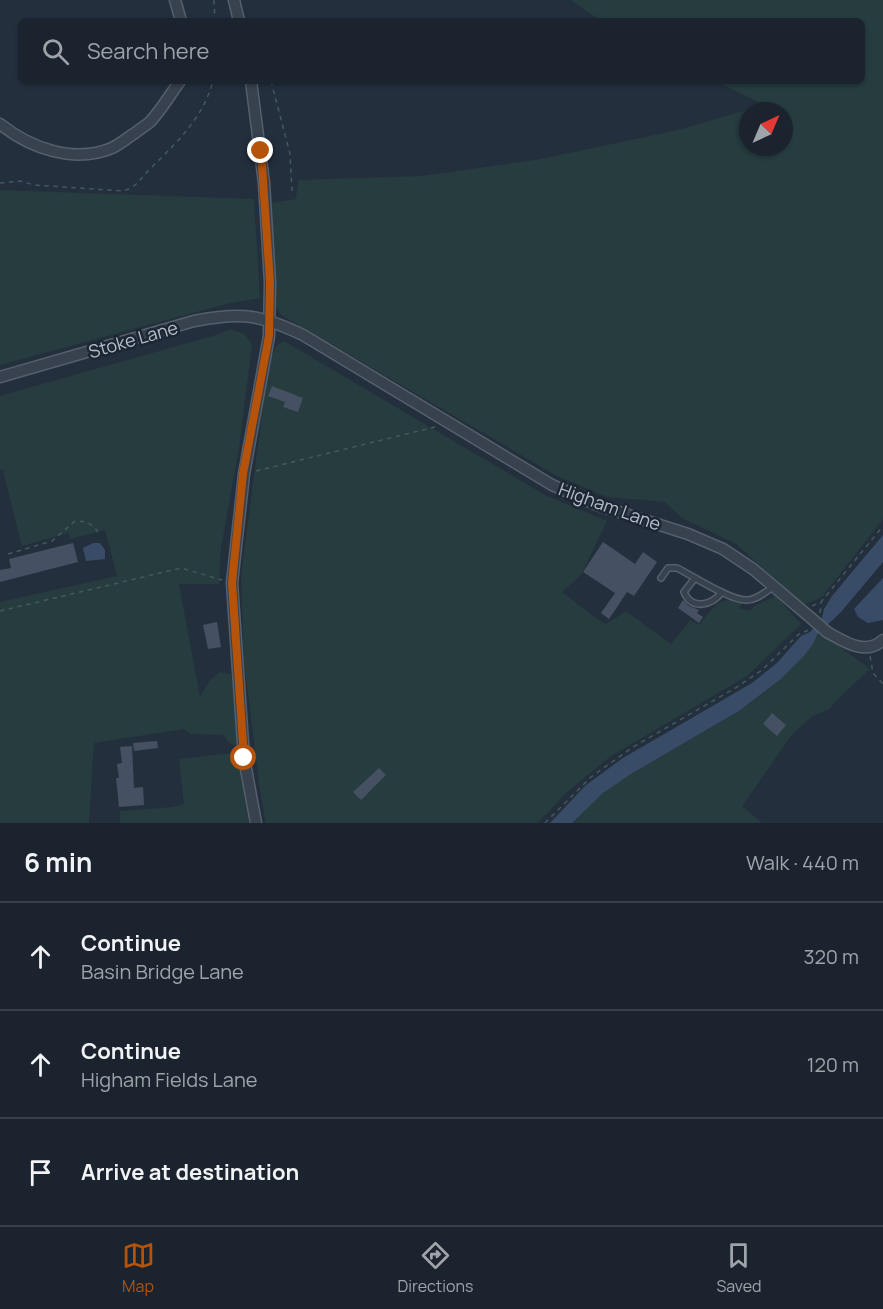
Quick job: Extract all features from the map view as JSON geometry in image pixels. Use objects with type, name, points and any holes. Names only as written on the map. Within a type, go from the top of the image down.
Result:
[{"type":"street","points":[[175,0],[180,18]]},
{"type":"street","points":[[234,0],[238,18]]},
{"type":"street","points":[[0,124],[15,136],[53,152],[96,153],[122,142],[148,124],[178,84]]},
{"type":"street","points":[[251,84],[264,183],[270,282],[269,336],[243,474],[232,583],[244,758],[256,823]]},
{"type":"street","name":"Stoke Lane","points":[[0,377],[194,321],[241,315],[269,320]]},
{"type":"street","name":"Higham Lane","points":[[269,320],[303,335],[552,485],[597,505],[673,529],[723,549],[815,618],[827,632],[843,642],[867,649]]},
{"type":"street","points":[[867,649],[883,640]]},
{"type":"lane","points":[[661,578],[666,570],[672,567],[722,592],[747,600],[761,595],[774,586]]},
{"type":"lane","points":[[695,578],[684,592],[691,602],[708,603],[715,600],[722,592]]},
{"type":"path","points":[[214,0],[215,18]]},
{"type":"path","points":[[0,183],[20,181],[34,185],[123,191],[135,187],[180,140],[196,119],[206,103],[212,84]]},
{"type":"path","points":[[273,84],[290,154],[292,191]]},
{"type":"path","points":[[243,474],[448,423]]},
{"type":"path","points":[[8,554],[52,542],[75,521],[87,521],[100,535]]},
{"type":"path","points":[[815,618],[822,602],[883,526]]},
{"type":"path","points":[[0,611],[181,568],[232,583]]},
{"type":"path","points":[[545,823],[591,777],[633,747],[737,687],[762,670],[799,634],[809,630]]},
{"type":"path","points":[[867,649],[873,673],[883,684]]},
{"type":"green space","points":[[571,0],[883,0],[883,519],[822,597],[806,604],[797,599],[736,544],[682,518],[665,502],[607,497],[557,476],[281,315],[274,305],[272,203],[296,199],[298,180],[422,176],[541,159],[678,130],[739,112],[739,156],[793,156],[793,102],[758,102],[722,84],[865,84],[865,18],[597,18]]},
{"type":"green space","points":[[0,190],[254,199],[260,298],[230,303],[0,365]]},
{"type":"green space","points":[[230,329],[244,334],[252,344],[239,448],[221,548],[219,584],[179,584],[200,697],[213,677],[220,672],[231,674],[238,739],[235,746],[228,742],[224,735],[191,734],[184,729],[94,743],[89,823],[0,823],[0,602],[117,576],[105,530],[70,539],[68,533],[22,546],[3,470],[0,470],[0,396],[216,335]]},
{"type":"green space","points":[[284,341],[547,496],[607,521],[581,575],[562,592],[606,624],[626,611],[671,644],[690,620],[699,625],[721,602],[727,600],[742,603],[739,608],[750,611],[754,606],[776,596],[801,624],[747,676],[611,756],[567,792],[538,823],[266,823],[244,661],[241,575],[269,360],[277,345]]},
{"type":"green space","points":[[823,634],[870,669],[829,709],[811,717],[791,736],[742,806],[762,823],[572,823],[589,804],[619,781],[743,708],[777,682],[809,649],[817,635]]},
{"type":"green space","points":[[233,753],[239,757],[249,823],[120,823],[120,811],[184,804],[179,759]]},
{"type":"water","points":[[883,535],[883,562],[841,612],[817,635],[803,657],[781,679],[739,711],[631,774],[603,793],[572,823],[550,823],[586,785],[623,758],[752,683],[777,663],[801,636],[810,632],[822,618],[824,609],[832,596]]},
{"type":"water","points":[[93,543],[100,543],[105,550],[105,559],[86,561],[83,548]]},
{"type":"water","points":[[883,578],[883,620],[868,623],[858,617],[854,609]]},
{"type":"building","points":[[272,386],[303,398],[298,412],[283,407],[285,402],[268,396]]},
{"type":"building","points":[[603,542],[635,564],[643,552],[657,562],[634,596],[627,592],[609,619],[601,613],[615,593],[583,572]]},
{"type":"building","points":[[73,543],[78,562],[0,582],[0,570],[11,568],[9,559]]},
{"type":"building","points":[[683,600],[689,606],[699,610],[697,613],[703,617],[699,623],[678,608]]},
{"type":"building","points":[[217,622],[221,647],[208,649],[203,625]]},
{"type":"building","points":[[772,713],[786,725],[777,736],[763,724]]},
{"type":"building","points":[[157,741],[158,748],[134,751],[133,743]]},
{"type":"building","points":[[132,746],[134,788],[143,787],[144,805],[119,807],[116,778],[119,778],[117,764],[122,763],[120,747]]},
{"type":"building","points":[[379,768],[386,775],[361,800],[353,792]]},
{"type":"route","points":[[244,758],[232,583],[243,474],[269,336],[270,282],[261,151]]}]
